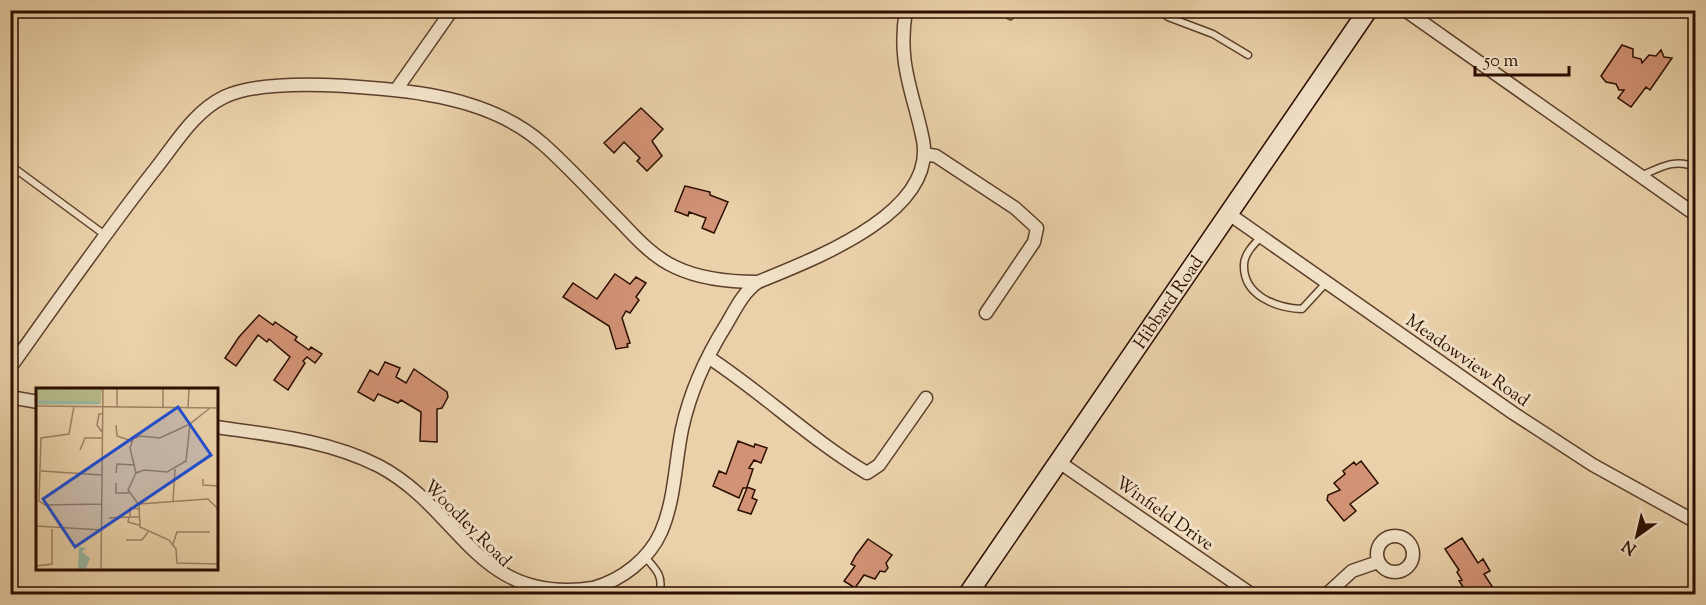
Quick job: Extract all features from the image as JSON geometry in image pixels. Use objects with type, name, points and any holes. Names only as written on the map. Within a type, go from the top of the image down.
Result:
[{"type":"street","points":[[396,90],[452,10]]},
{"type":"street","name":"Woodley Road","points":[[218,427],[311,442],[340,450],[381,467],[434,512],[487,573],[509,585],[558,594],[602,590],[645,556],[664,525],[682,427],[690,400],[708,357],[740,301],[758,282],[871,228],[911,190],[919,178],[924,154],[921,131],[905,75],[903,50],[906,10]]},
{"type":"street","name":"Hibbard Road","points":[[968,594],[1368,10]]},
{"type":"street","points":[[1405,10],[1695,212]]},
{"type":"street","points":[[10,368],[105,235],[189,126],[205,109],[225,97],[270,88],[319,86],[396,90],[461,101],[517,125],[543,145],[648,249],[673,266],[711,278],[758,282]]},
{"type":"street","points":[[924,154],[936,156],[1015,208],[1037,228],[1034,242],[986,313]]},
{"type":"street","name":"Meadowview Road","points":[[1229,214],[1561,444],[1695,522]]},
{"type":"street","points":[[708,357],[745,382],[798,428],[867,473],[879,465],[926,398]]},
{"type":"street","points":[[10,397],[36,402]]},
{"type":"street","name":"Winfield Drive","points":[[1059,462],[1251,594]]},
{"type":"street","points":[[1327,594],[1352,571],[1378,562]]},
{"type":"lane","points":[[1002,10],[1010,16],[1015,10]]},
{"type":"lane","points":[[1159,10],[1168,17],[1213,34],[1248,56]]},
{"type":"lane","points":[[1641,176],[1669,163],[1687,163],[1695,168]]},
{"type":"lane","points":[[10,165],[105,235]]},
{"type":"lane","points":[[1261,237],[1249,250],[1244,264],[1250,284],[1265,301],[1288,309],[1302,309],[1326,283]]},
{"type":"lane","points":[[645,556],[659,573],[663,582],[659,594]]},
{"type":"building","points":[[1622,45],[1633,49],[1633,57],[1641,59],[1642,63],[1649,55],[1656,56],[1661,50],[1664,57],[1672,58],[1650,90],[1646,87],[1631,107],[1618,98],[1624,90],[1619,90],[1616,84],[1606,82],[1601,76]]},
{"type":"building","points":[[641,108],[663,129],[652,141],[662,156],[647,171],[637,161],[640,158],[624,142],[614,153],[604,143]]},
{"type":"building","points":[[685,186],[710,192],[710,195],[728,202],[714,233],[702,228],[706,218],[689,212],[688,216],[675,211]]},
{"type":"building","points":[[615,274],[630,284],[636,277],[646,283],[636,297],[639,300],[630,313],[626,311],[622,318],[630,343],[627,344],[628,347],[616,349],[609,326],[563,297],[573,283],[597,299]]},
{"type":"building","points":[[259,315],[273,325],[275,322],[297,337],[295,340],[309,350],[311,347],[322,354],[315,363],[307,357],[303,361],[305,363],[288,390],[274,380],[290,357],[269,339],[267,342],[258,335],[236,366],[225,358],[239,337]]},
{"type":"building","points":[[385,362],[400,368],[396,377],[406,383],[414,369],[447,392],[448,397],[442,408],[437,409],[437,442],[420,441],[421,412],[401,400],[398,403],[378,394],[374,401],[358,392],[370,370],[378,375]]},
{"type":"building","points":[[738,441],[754,447],[755,444],[767,448],[761,463],[754,460],[749,468],[753,469],[747,487],[755,490],[752,498],[757,500],[751,514],[738,510],[747,488],[743,488],[739,498],[713,486],[719,471],[726,474]]},
{"type":"building","points":[[1361,461],[1378,483],[1350,504],[1356,511],[1344,521],[1327,500],[1328,495],[1340,490],[1334,483],[1345,474],[1343,471],[1354,462],[1356,465]]},
{"type":"building","points":[[1462,538],[1478,563],[1483,559],[1490,571],[1484,574],[1497,594],[1468,594],[1459,581],[1462,580],[1457,572],[1459,570],[1445,549]]},
{"type":"building","points":[[868,539],[892,555],[886,563],[888,568],[885,572],[880,571],[875,579],[864,575],[855,588],[844,581],[855,566],[851,564],[856,555]]}]
